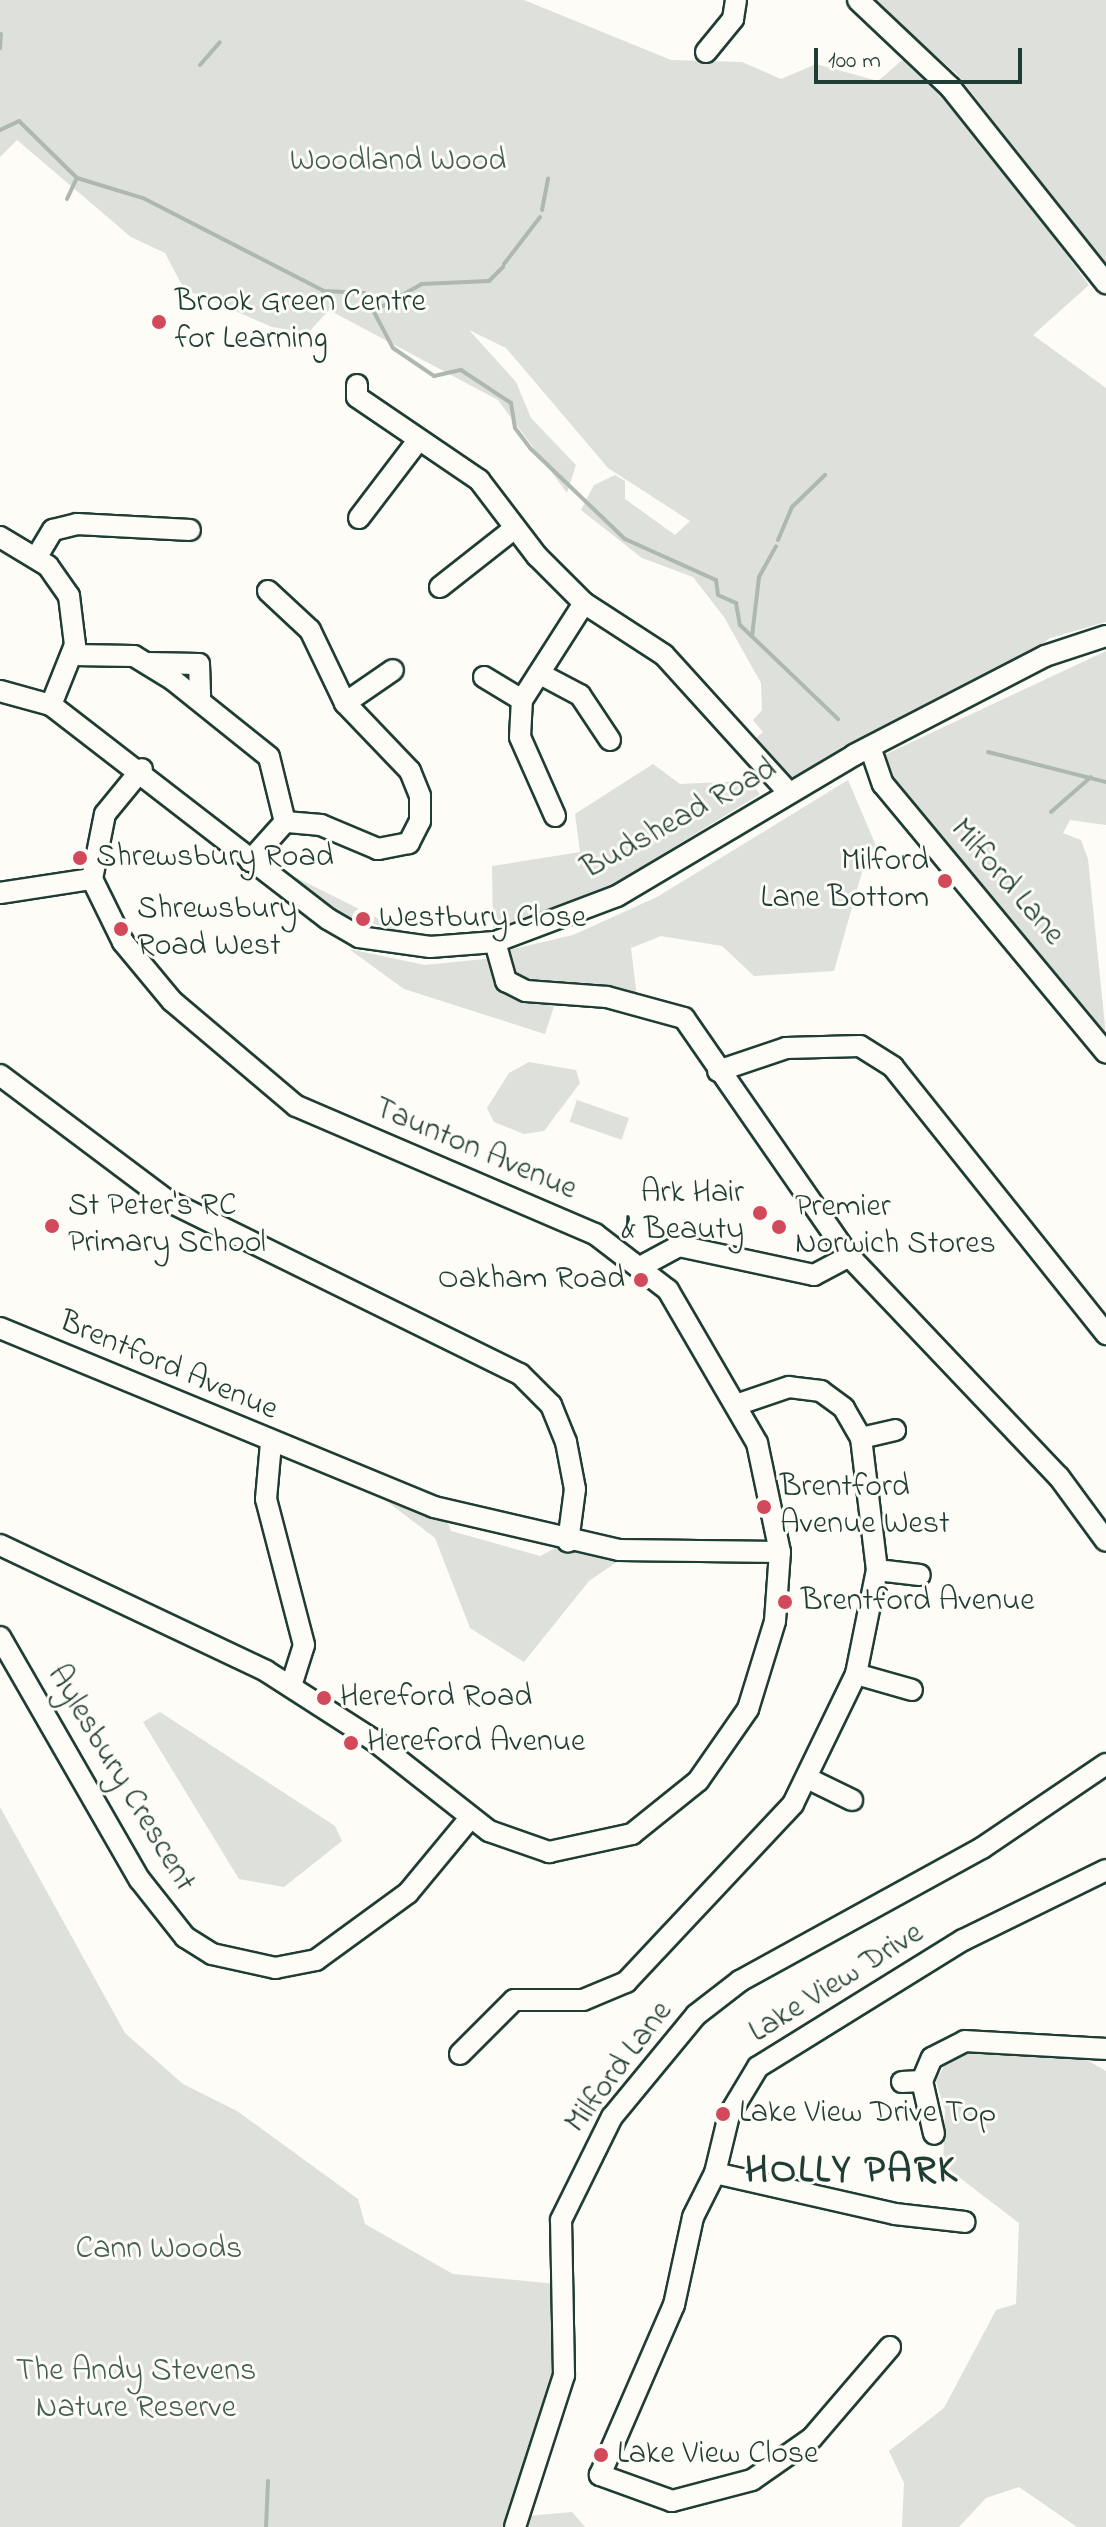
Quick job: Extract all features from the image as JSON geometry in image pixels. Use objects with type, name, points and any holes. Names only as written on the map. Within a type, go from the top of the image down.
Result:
[{"type":"street","points":[[706,52],[733,19],[736,0]]},
{"type":"street","points":[[858,0],[950,87],[1106,283]]},
{"type":"street","points":[[357,385],[357,397],[417,442],[479,480],[515,528],[545,550],[584,603],[664,655],[789,793]]},
{"type":"street","points":[[359,518],[417,442]]},
{"type":"street","points":[[36,558],[53,530],[77,524],[190,530]]},
{"type":"street","points":[[440,587],[515,528]]},
{"type":"street","points":[[0,537],[36,558],[69,596],[73,655],[51,705]]},
{"type":"street","points":[[268,591],[310,630],[345,703],[410,771],[420,821],[409,843],[378,849],[321,825],[285,822]]},
{"type":"street","points":[[555,816],[520,737],[522,700],[542,675],[584,603]]},
{"type":"street","name":"Budshead Road","points":[[0,691],[51,705],[142,769],[291,897],[359,937],[430,947],[495,942],[617,896],[870,747],[1045,656],[1106,636]]},
{"type":"street","points":[[73,655],[134,656],[200,701],[269,757],[285,822]]},
{"type":"street","points":[[147,663],[199,664],[200,701]]},
{"type":"street","points":[[345,703],[393,670]]},
{"type":"street","points":[[542,675],[580,695],[610,740]]},
{"type":"street","points":[[484,677],[522,700]]},
{"type":"street","name":"Milford Lane","points":[[870,747],[883,784],[1106,1053]]},
{"type":"street","points":[[0,893],[92,879],[105,814],[142,769]]},
{"type":"street","points":[[250,861],[285,822]]},
{"type":"street","name":"Taunton Avenue","points":[[0,1545],[291,1686],[470,1818],[549,1852],[576,1851],[632,1834],[667,1809],[724,1750],[748,1709],[775,1621],[780,1552],[757,1443],[739,1404],[668,1290],[642,1266],[509,1193],[320,1117],[270,1088],[172,1001],[123,942],[92,879]]},
{"type":"street","points":[[495,942],[506,981],[526,991],[607,997],[684,1018],[849,1256],[1059,1477],[1106,1541]]},
{"type":"street","points":[[718,1071],[801,1047],[860,1046],[893,1067],[1106,1334]]},
{"type":"street","points":[[0,1075],[168,1201],[520,1374],[551,1405],[566,1442],[575,1489],[568,1542]]},
{"type":"street","points":[[642,1266],[679,1246],[814,1275],[849,1256]]},
{"type":"street","name":"Brentford Avenue","points":[[0,1328],[271,1443],[434,1507],[568,1542],[712,1556],[780,1552]]},
{"type":"street","points":[[460,2054],[514,2000],[583,2000],[626,1982],[809,1779],[856,1674],[877,1570],[861,1438],[844,1408],[821,1391],[789,1387],[739,1404]]},
{"type":"street","points":[[861,1438],[895,1430]]},
{"type":"street","points":[[271,1443],[266,1499],[304,1645],[291,1686]]},
{"type":"street","points":[[877,1570],[920,1575]]},
{"type":"street","name":"Aylesbury Crescent","points":[[0,1637],[140,1880],[185,1937],[212,1954],[281,1968],[316,1960],[408,1893],[470,1818]]},
{"type":"street","points":[[856,1674],[912,1690]]},
{"type":"street","name":"Milford Lane","points":[[515,2527],[564,2375],[561,2220],[612,2117],[696,2015],[740,1981],[982,1848],[1106,1764]]},
{"type":"street","points":[[809,1779],[852,1800]]},
{"type":"street","name":"Lake View Drive","points":[[715,2173],[729,2115],[758,2067],[963,1940],[1106,1870]]},
{"type":"street","points":[[934,2134],[912,2082],[932,2058],[965,2041],[1106,2049]]},
{"type":"street","points":[[890,2347],[812,2438],[752,2480],[672,2501],[600,2475],[674,2305],[693,2217],[715,2173],[965,2222]]},
{"type":"green space","name":"Woodland Wood","points":[[0,0],[524,0],[671,60],[742,62],[781,79],[816,64],[878,81],[906,57],[975,131],[1089,285],[1033,335],[1106,388],[1106,622],[1050,638],[1018,662],[795,778],[779,773],[751,742],[763,732],[753,720],[762,710],[761,683],[724,617],[693,577],[642,558],[581,510],[594,485],[615,475],[625,481],[625,499],[675,535],[690,521],[608,468],[506,348],[469,330],[516,382],[531,418],[576,465],[567,493],[498,400],[329,310],[308,333],[272,327],[184,289],[165,253],[131,237],[17,140],[0,157]]},
{"type":"green space","points":[[870,0],[1106,0],[1106,265],[957,74]]},
{"type":"green space","points":[[1106,651],[1106,825],[1070,820],[1063,833],[1081,840],[1088,859],[1106,1036],[1094,1034],[895,791],[882,756]]},
{"type":"green space","points":[[653,764],[680,784],[749,781],[760,794],[609,887],[493,928],[492,866],[580,852],[575,814]]},
{"type":"green space","points":[[848,780],[880,855],[864,865],[834,971],[754,976],[722,946],[661,936],[631,948],[637,998],[527,987],[509,978],[501,952],[573,935],[657,897]]},
{"type":"green space","points":[[273,866],[411,935],[333,912]]},
{"type":"green space","points":[[349,949],[425,965],[494,958],[503,983],[557,997],[545,1034],[404,989]]},
{"type":"green space","points":[[529,1062],[576,1070],[580,1083],[544,1131],[524,1134],[494,1122],[487,1108],[509,1073]]},
{"type":"green space","points":[[577,1100],[629,1118],[622,1140],[570,1122]]},
{"type":"green space","points":[[376,1493],[445,1515],[451,1531],[540,1556],[559,1546],[624,1557],[589,1581],[524,1662],[470,1628],[435,1538]]},
{"type":"green space","points":[[160,1712],[335,1826],[342,1841],[284,1887],[239,1879],[143,1722]]},
{"type":"green space","name":"Cann Woods","points":[[0,1807],[125,2033],[183,2084],[237,2111],[358,2199],[365,2224],[453,2274],[556,2284],[561,2375],[510,2527],[0,2527]]},
{"type":"green space","points":[[978,2049],[1085,2059],[1106,2071],[1106,2527],[1077,2527],[1019,2487],[986,2498],[959,2527],[902,2527],[904,2483],[889,2451],[944,2408],[996,2310],[1016,2304],[1019,2223],[943,2165],[945,2110],[936,2081],[951,2053]]},
{"type":"green space","points":[[572,2512],[585,2527],[525,2527],[529,2516]]},
{"type":"waterway","points":[[0,48],[1,34]]},
{"type":"waterway","points":[[200,65],[220,42]]},
{"type":"waterway","points":[[0,130],[19,121],[77,178],[143,198],[324,291],[364,293],[393,348],[434,376],[461,370],[511,403],[515,428],[531,449],[625,539],[716,580],[718,595],[736,603],[740,625],[838,719]]},
{"type":"waterway","points":[[67,199],[77,178]]},
{"type":"waterway","points":[[542,210],[548,179]]},
{"type":"waterway","points":[[504,264],[540,217]]},
{"type":"waterway","points":[[374,311],[422,284],[489,281],[503,267]]},
{"type":"waterway","points":[[778,540],[792,507],[825,475]]},
{"type":"waterway","points":[[752,636],[759,577],[776,546]]},
{"type":"waterway","points":[[988,752],[1106,782]]},
{"type":"waterway","points":[[1051,812],[1091,777]]},
{"type":"waterway","points":[[266,2527],[268,2481]]},
{"type":"place","name":"Brook Green Centre for Learning","points":[[159,322]]},
{"type":"place","name":"Shrewsbury Road","points":[[80,858]]},
{"type":"place","name":"Milford Lane Bottom","points":[[945,881]]},
{"type":"place","name":"Westbury Close","points":[[363,919]]},
{"type":"place","name":"Shrewsbury Road West","points":[[121,929]]},
{"type":"place","name":"Ark Hair & Beauty","points":[[760,1213]]},
{"type":"place","name":"St Peter's RC Primary School","points":[[52,1226]]},
{"type":"place","name":"Premier Norwich Stores","points":[[779,1227]]},
{"type":"place","name":"Oakham Road","points":[[641,1280]]},
{"type":"place","name":"Brentford Avenue West","points":[[764,1507]]},
{"type":"place","name":"Brentford Avenue","points":[[785,1602]]},
{"type":"place","name":"Hereford Road","points":[[324,1698]]},
{"type":"place","name":"Hereford Avenue","points":[[351,1743]]},
{"type":"place","name":"Lake View Drive Top","points":[[723,2114]]},
{"type":"place","name":"Lake View Close","points":[[601,2455]]},
{"type":"district","name":"HOLLY PARK","points":[[852,2172]]},
{"type":"park label","name":"The Andy Stevens Nature Reserve","points":[[136,2392]]}]
